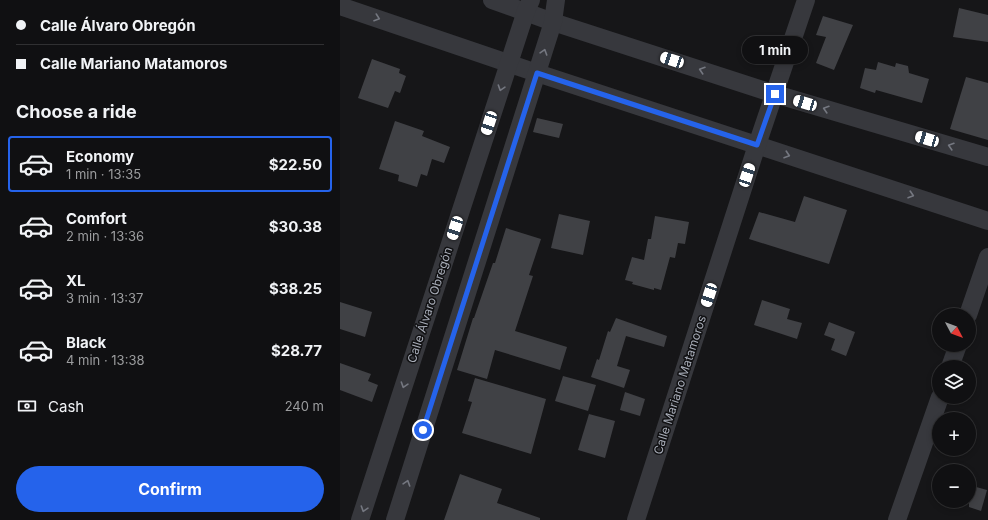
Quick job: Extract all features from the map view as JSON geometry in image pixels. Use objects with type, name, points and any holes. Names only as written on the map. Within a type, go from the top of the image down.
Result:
[{"type":"street","points":[[492,0],[528,6],[553,22],[775,94],[988,157]]},
{"type":"street","points":[[395,520],[553,22],[556,0]]},
{"type":"street","name":"Calle Mariano Matamoros","points":[[636,520],[757,145],[806,0]]},
{"type":"street","points":[[340,6],[537,73],[988,221]]},
{"type":"street","name":"Calle Álvaro Obregón","points":[[360,520],[528,6]]},
{"type":"street","points":[[970,308],[988,257]]},
{"type":"street","points":[[897,520],[938,404]]},
{"type":"building","points":[[959,8],[988,15],[988,42],[953,37]]},
{"type":"building","points":[[823,16],[853,25],[834,70],[816,63],[826,37],[816,35]]},
{"type":"building","points":[[372,59],[400,69],[399,73],[406,76],[400,93],[395,91],[388,108],[358,98]]},
{"type":"building","points":[[878,62],[895,67],[896,63],[908,66],[909,73],[929,79],[922,103],[876,90],[875,93],[860,88],[865,68],[876,70]]},
{"type":"building","points":[[966,77],[988,83],[988,140],[950,129]]},
{"type":"building","points":[[537,118],[563,124],[559,138],[533,132]]},
{"type":"building","points":[[395,121],[424,131],[422,136],[450,147],[444,163],[432,159],[427,176],[421,174],[417,187],[398,181],[399,175],[379,169]]},
{"type":"building","points":[[804,196],[847,210],[829,264],[749,239],[759,212],[795,222]]},
{"type":"building","points":[[559,214],[590,221],[583,255],[551,248]]},
{"type":"building","points":[[655,216],[689,222],[685,244],[678,243],[675,258],[670,257],[661,290],[654,288],[654,290],[632,284],[633,282],[625,280],[632,257],[644,260],[648,239],[651,239]]},
{"type":"building","points":[[506,228],[541,239],[529,275],[533,276],[515,331],[567,347],[560,370],[495,350],[487,379],[457,370],[473,318],[493,263],[495,263]]},
{"type":"building","points":[[762,300],[790,309],[787,319],[802,323],[797,339],[754,325]]},
{"type":"building","points":[[340,302],[372,312],[365,337],[340,329]]},
{"type":"building","points":[[616,318],[667,336],[664,347],[626,336],[617,366],[630,370],[624,388],[591,377],[597,359],[599,360],[608,331],[610,332]]},
{"type":"building","points":[[829,322],[855,332],[846,356],[831,350],[835,339],[824,335]]},
{"type":"building","points":[[340,363],[371,374],[368,381],[378,385],[372,402],[340,390]]},
{"type":"building","points":[[563,376],[596,385],[588,411],[555,401]]},
{"type":"building","points":[[475,378],[546,399],[531,454],[462,433],[472,402],[468,401]]},
{"type":"building","points":[[625,392],[645,399],[640,416],[620,410]]},
{"type":"building","points":[[589,414],[615,421],[605,458],[578,450]]},
{"type":"building","points":[[460,474],[502,489],[497,503],[540,518],[540,520],[444,520]]},
{"type":"building","points":[[976,487],[987,490],[981,511],[972,508],[976,508]]},
{"type":"route","points":[[423,430],[537,73],[757,145],[775,94]]}]
